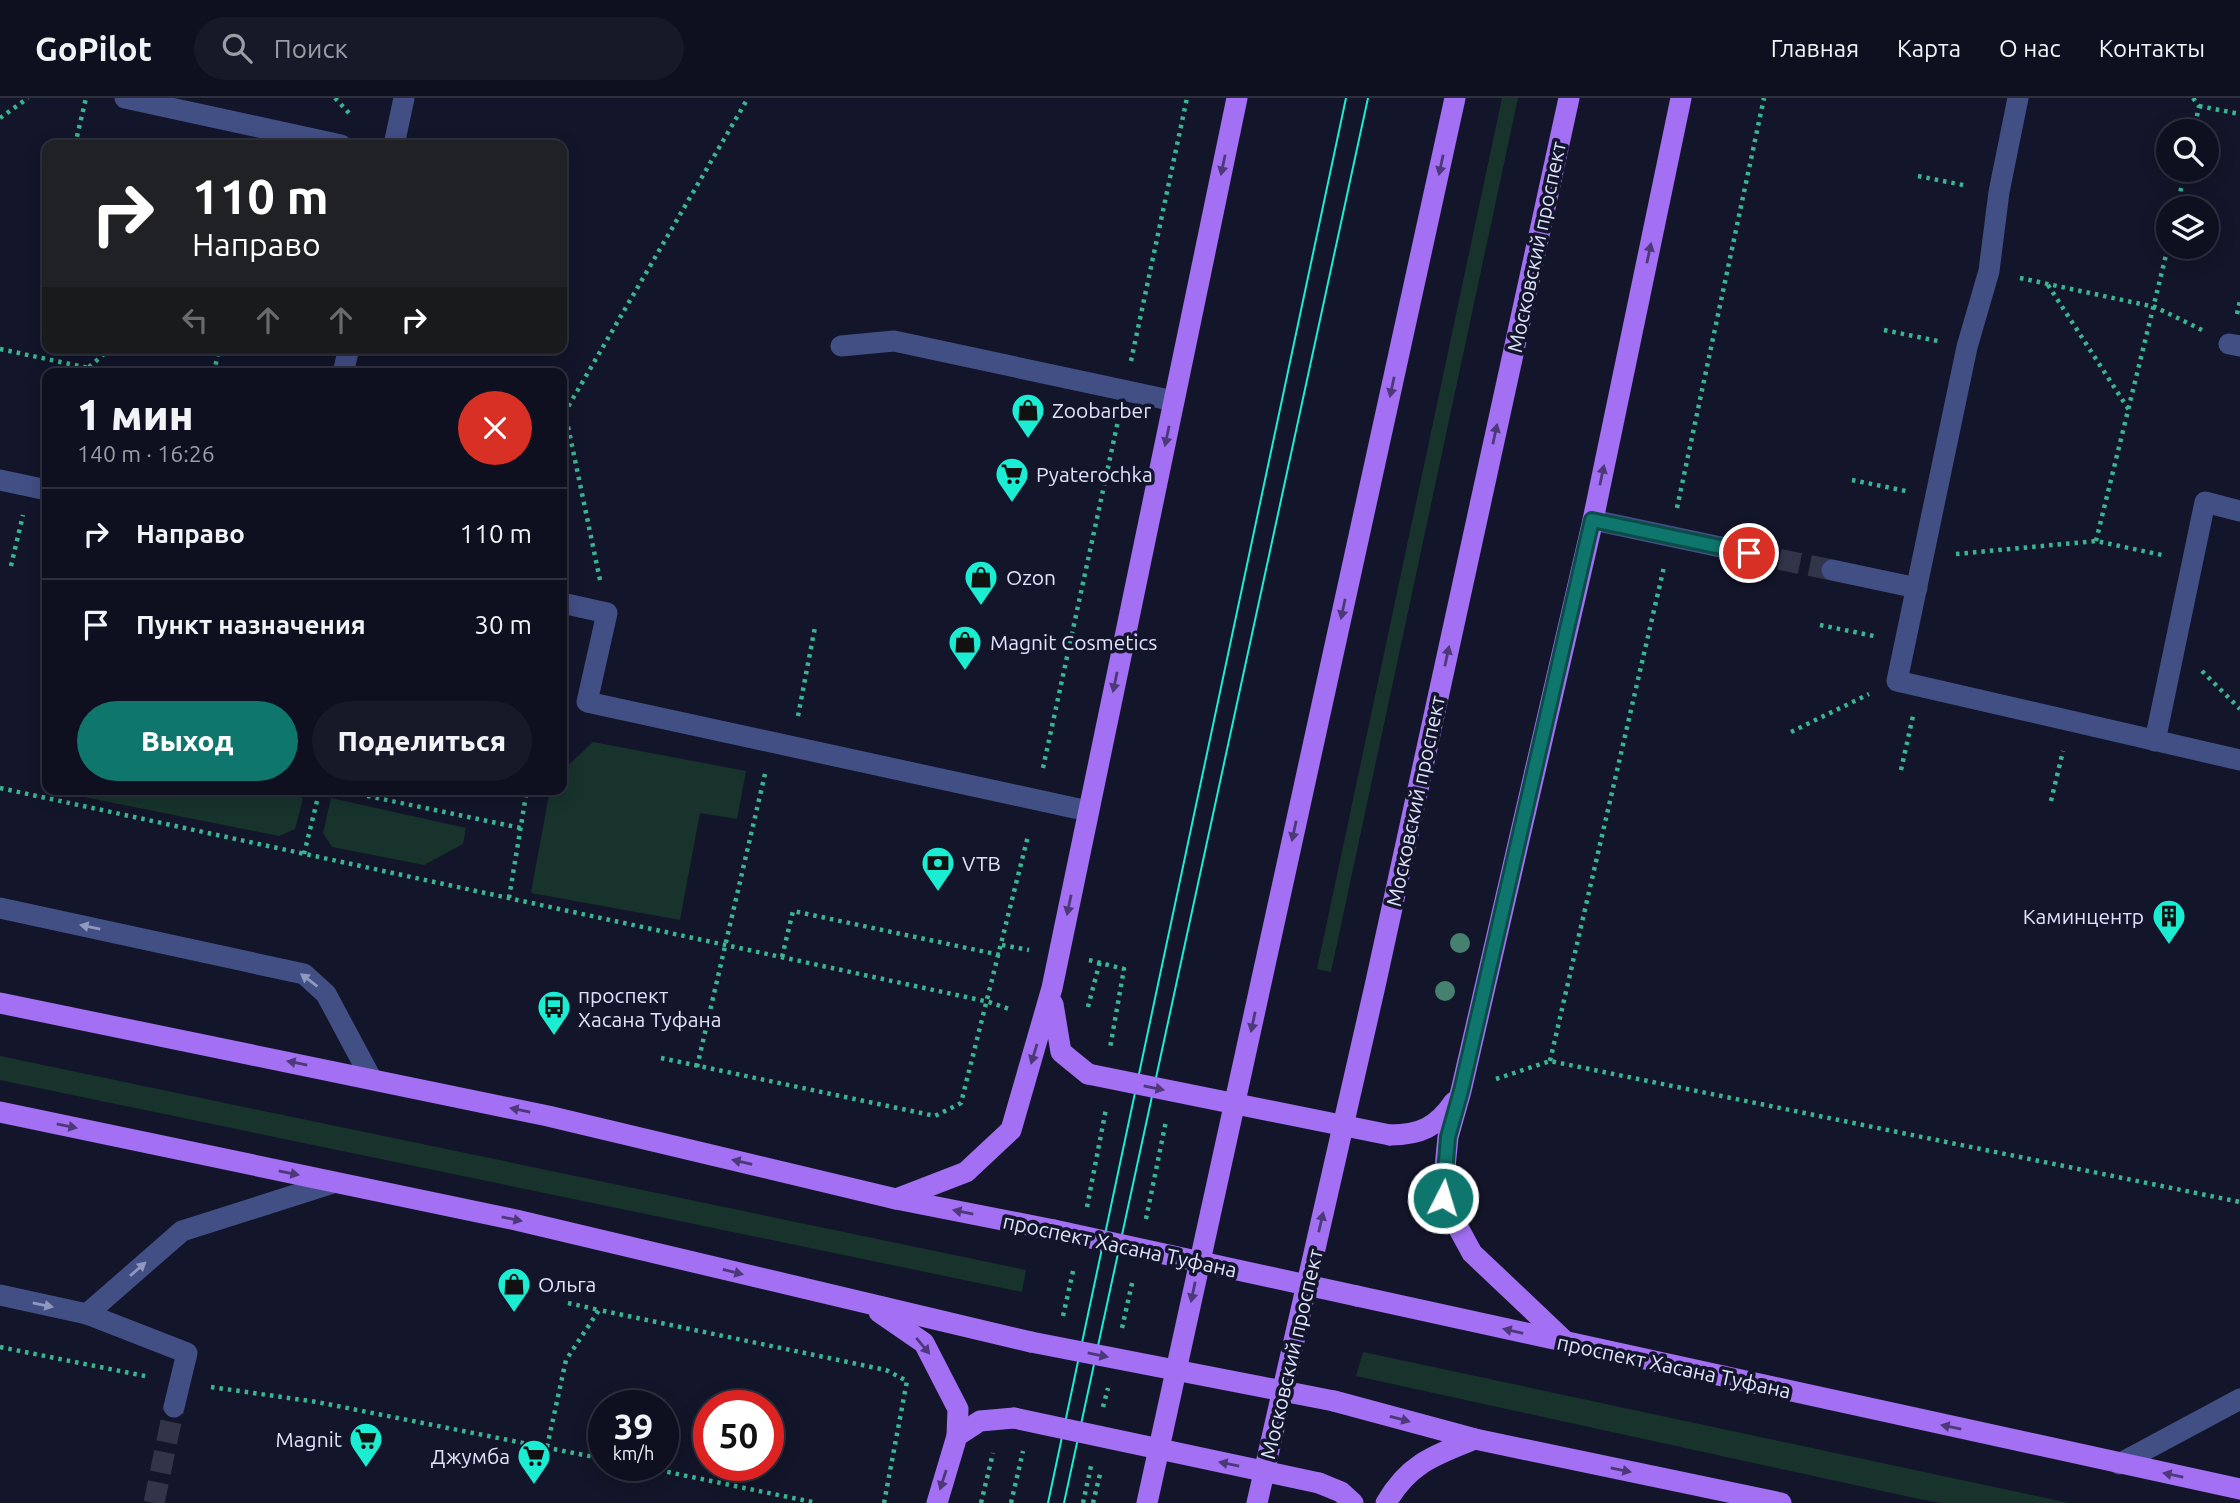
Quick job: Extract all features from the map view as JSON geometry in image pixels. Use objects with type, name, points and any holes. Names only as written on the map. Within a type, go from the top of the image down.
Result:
[{"type":"main road","points":[[896,1199],[966,1172],[1011,1130],[1052,988],[1237,98]]},
{"type":"main road","points":[[1147,1503],[1455,98]]},
{"type":"main road","name":"Московский проспект","points":[[1257,1503],[1381,958],[1569,98]]},
{"type":"main road","points":[[1567,1343],[1472,1253],[1443,1198],[1448,1137],[1461,1091],[1592,520],[1681,98]]},
{"type":"main road","points":[[1052,988],[1054,1025],[1061,1052],[1087,1074],[1390,1135],[1417,1134],[1429,1129],[1461,1091]]},
{"type":"main road","name":"проспект Хасана Туфана","points":[[0,1003],[548,1116],[896,1199],[1055,1230],[2240,1489]]},
{"type":"main road","points":[[0,1112],[516,1220],[1031,1342],[1334,1401],[1475,1439],[1781,1503]]},
{"type":"main road","points":[[869,1305],[924,1343],[958,1409],[957,1436],[937,1503]]},
{"type":"main road","points":[[957,1436],[979,1421],[1014,1419],[1319,1483],[1341,1492],[1353,1503]]},
{"type":"main road","points":[[1386,1503],[1397,1484],[1423,1460],[1475,1439]]},
{"type":"street","points":[[125,98],[318,140]]},
{"type":"street","points":[[395,140],[404,98]]},
{"type":"street","points":[[2018,98],[1999,192],[1989,271],[1967,347],[1897,681],[2240,760]]},
{"type":"street","points":[[841,346],[894,341],[1174,401]]},
{"type":"street","points":[[0,480],[38,488]]},
{"type":"street","points":[[2155,741],[2195,562],[2205,502],[2240,511]]},
{"type":"street","points":[[1592,520],[1749,553]]},
{"type":"street","points":[[1832,570],[1917,588]]},
{"type":"street","points":[[567,604],[607,613],[587,702],[1088,811]]},
{"type":"street","points":[[0,908],[304,974],[326,994],[370,1078]]},
{"type":"street","points":[[87,1314],[182,1231],[333,1183]]},
{"type":"street","points":[[0,1295],[87,1314],[187,1353],[174,1406]]},
{"type":"street","points":[[2119,1464],[2240,1399]]},
{"type":"path","points":[[0,118],[28,98]]},
{"type":"path","points":[[76,140],[86,98]]},
{"type":"path","points":[[567,409],[748,98]]},
{"type":"path","points":[[1042,774],[1187,98]]},
{"type":"path","points":[[1764,98],[1671,537],[1550,1061],[2240,1202]]},
{"type":"path","points":[[2193,98],[2199,106],[2240,114]]},
{"type":"path","points":[[2196,119],[2199,106]]},
{"type":"path","points":[[1918,176],[1999,192]]},
{"type":"path","points":[[2096,541],[2165,259]]},
{"type":"path","points":[[1989,271],[2155,307],[2234,345]]},
{"type":"path","points":[[2048,284],[2129,410]]},
{"type":"path","points":[[1884,330],[1967,347]]},
{"type":"path","points":[[0,349],[89,368],[104,354]]},
{"type":"path","points":[[567,422],[607,613]]},
{"type":"path","points":[[1852,480],[1936,497]]},
{"type":"path","points":[[11,566],[38,488]]},
{"type":"path","points":[[1923,557],[2096,541],[2195,562]]},
{"type":"path","points":[[1820,625],[1906,642]]},
{"type":"path","points":[[697,1066],[725,945],[814,627]]},
{"type":"path","points":[[2177,646],[2240,709]]},
{"type":"path","points":[[1791,732],[1897,681]]},
{"type":"path","points":[[1901,770],[1920,686]]},
{"type":"path","points":[[2051,801],[2070,722]]},
{"type":"path","points":[[0,788],[989,1002]]},
{"type":"path","points":[[304,854],[319,795]]},
{"type":"path","points":[[363,795],[521,828]]},
{"type":"path","points":[[509,898],[526,795]]},
{"type":"path","points":[[661,1058],[934,1116],[961,1103],[989,1002],[1028,836]]},
{"type":"path","points":[[782,957],[793,911],[1000,955]]},
{"type":"path","points":[[1088,1010],[1100,961]]},
{"type":"path","points":[[1113,1032],[1124,969]]},
{"type":"path","points":[[1145,1226],[1167,1118]]},
{"type":"path","points":[[1121,1330],[1136,1265]]},
{"type":"path","points":[[568,1303],[886,1370]]},
{"type":"path","points":[[547,1447],[566,1360],[599,1310]]},
{"type":"path","points":[[884,1503],[907,1381]]},
{"type":"path","points":[[1100,1420],[1109,1381]]},
{"type":"path","points":[[317,1402],[588,1456]]},
{"type":"path","points":[[981,1503],[995,1444]]},
{"type":"path","points":[[1093,1503],[1104,1457]]},
{"type":"path","points":[[1083,1503],[1092,1464]]},
{"type":"path","points":[[1012,1503],[1019,1468]]},
{"type":"path","points":[[679,1474],[817,1503]]},
{"type":"green space","points":[[1502,98],[1518,98],[1331,972],[1317,969]]},
{"type":"green space","points":[[593,742],[746,771],[737,819],[700,813],[680,920],[531,893],[549,795],[567,795],[567,766]]},
{"type":"green space","points":[[74,795],[297,795],[303,799],[295,829],[279,836]]},
{"type":"green space","points":[[331,798],[466,828],[463,844],[424,865],[332,847],[323,833]]},
{"type":"green space","points":[[0,1056],[1026,1270],[1022,1292],[0,1080]]},
{"type":"green space","points":[[1363,1352],[2069,1503],[1942,1503],[1919,1499],[1356,1376]]},
{"type":"tunnel","points":[[1749,553],[1832,570]]},
{"type":"tunnel","points":[[154,1503],[174,1407]]},
{"type":"tram line","points":[[1048,1503],[1346,98]]},
{"type":"tram line","points":[[1064,1503],[1368,98]]},
{"type":"place","name":"Zoobarber","points":[[1028,440]]},
{"type":"place","name":"Pyaterochka","points":[[1012,504]]},
{"type":"place","name":"Ozon","points":[[981,607]]},
{"type":"place","name":"Magnit Cosmetics","points":[[965,672]]},
{"type":"place","name":"VTB","points":[[938,893]]},
{"type":"place","name":"Каминцентр","points":[[2169,946]]},
{"type":"place","name":"проспект Хасана Туфана","points":[[554,1037]]},
{"type":"place","name":"Ольга","points":[[514,1314]]},
{"type":"place","name":"Magnit","points":[[366,1469]]},
{"type":"place","name":"Джумба","points":[[534,1486]]},
{"type":"route","points":[[1443,1198],[1448,1137],[1461,1091],[1592,520],[1749,553]]}]
